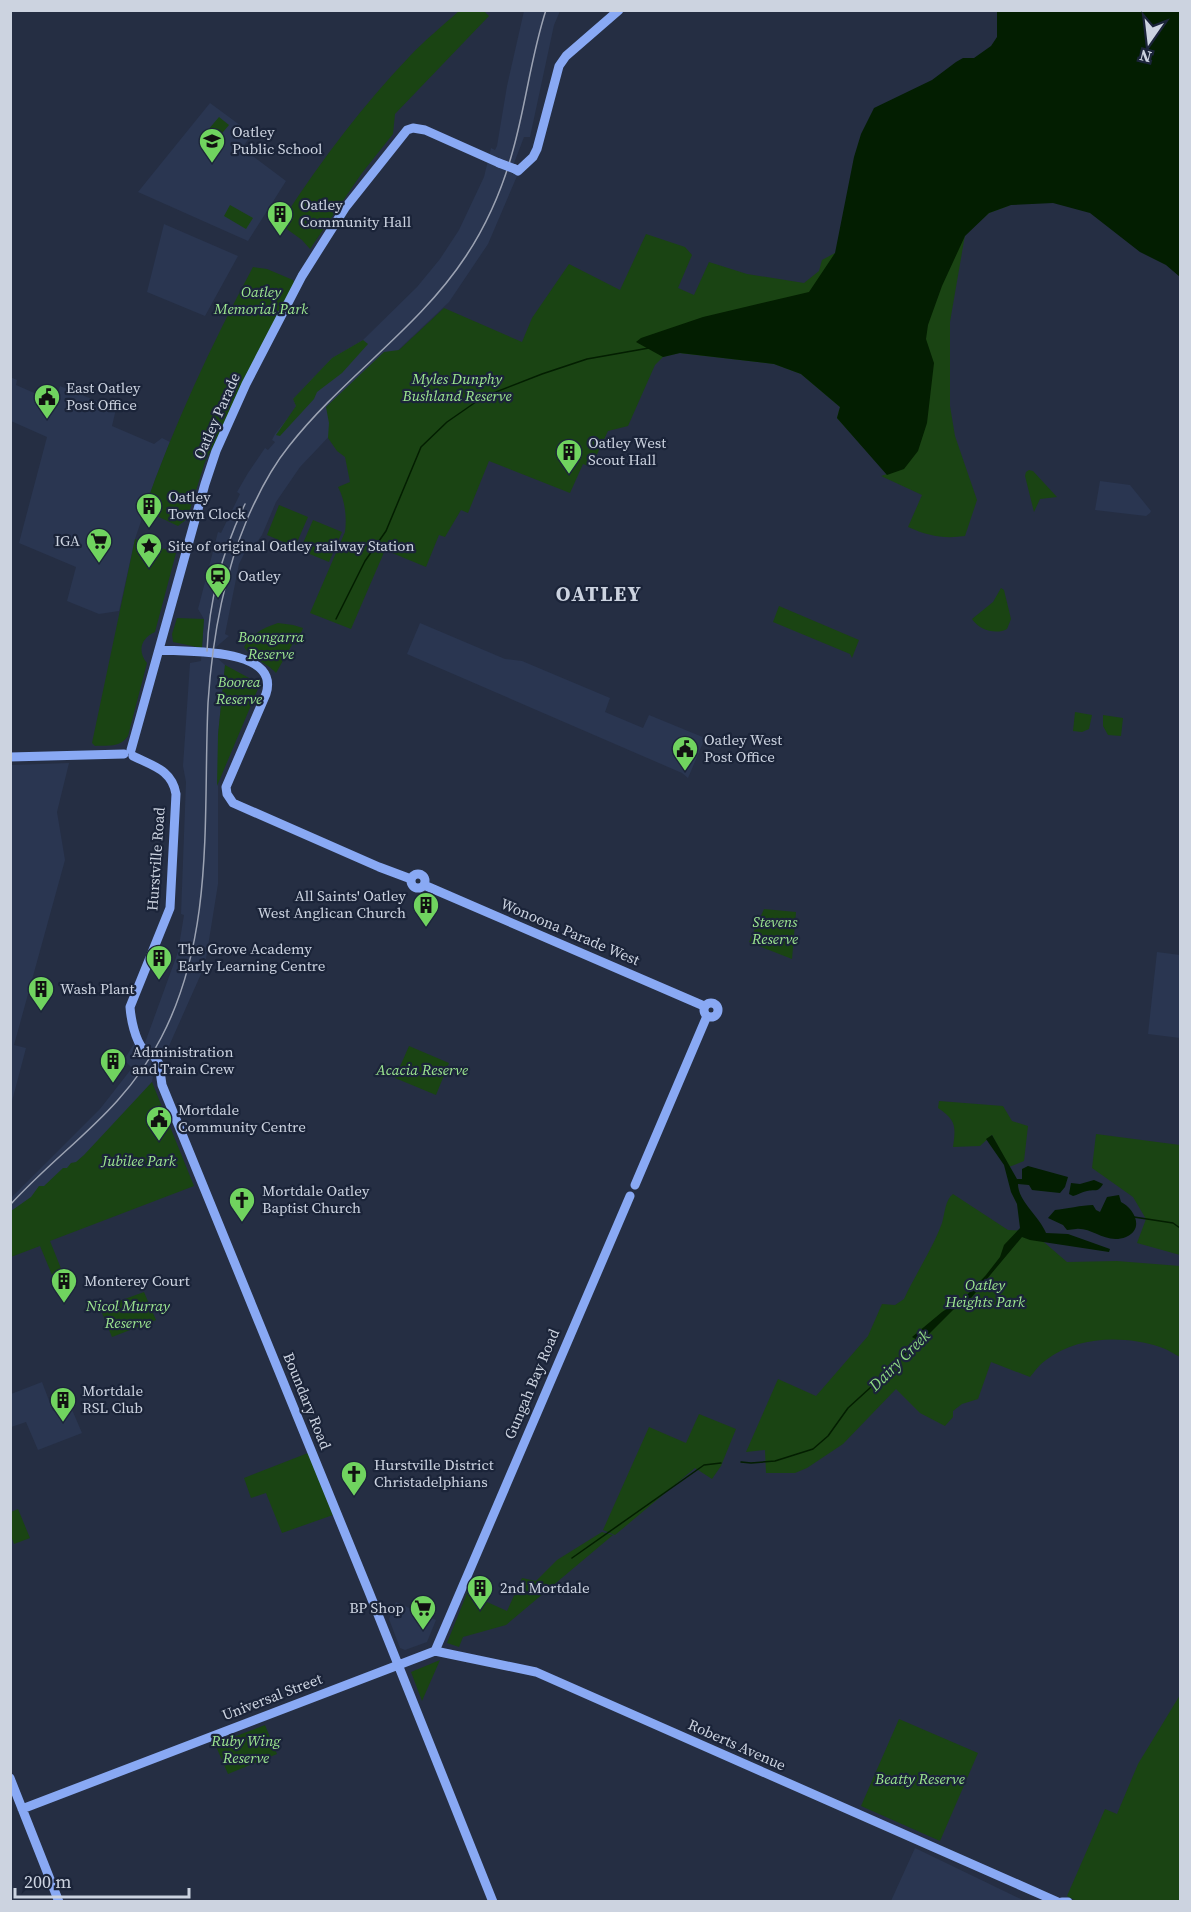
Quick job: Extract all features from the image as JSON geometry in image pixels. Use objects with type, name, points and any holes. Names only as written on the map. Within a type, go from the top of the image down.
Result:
[{"type":"street","name":"Oatley Parade","points":[[130,753],[208,473],[246,384],[312,260],[350,201],[407,130],[413,128],[424,130],[517,170],[533,157],[537,149],[559,66],[566,56],[619,10]]},
{"type":"street","name":"Wonoona Parade West","points":[[159,650],[230,655],[254,666],[268,679],[266,694],[227,784],[227,795],[230,801],[379,867],[411,879],[414,875],[421,875],[425,880],[424,885],[704,1006],[707,1017],[635,1185]]},
{"type":"street","name":"Hurstville Road","points":[[10,757],[130,753],[164,771],[173,782],[176,794],[170,908],[130,1007],[132,1021],[143,1049]]},
{"type":"street","name":"Boundary Road","points":[[143,1049],[154,1056],[159,1064],[162,1085],[493,1902]]},
{"type":"street","name":"Gungah Bay Road","points":[[435,1651],[630,1196],[634,1197],[638,1192],[635,1185]]},
{"type":"street","points":[[398,1665],[435,1651]]},
{"type":"street","name":"Roberts Avenue","points":[[435,1651],[536,1672],[1060,1902]]},
{"type":"street","name":"Universal Street","points":[[22,1809],[398,1665]]},
{"type":"street","points":[[10,1778],[59,1902]]},
{"type":"street","points":[[1060,1902],[1068,1902]]},
{"type":"shaded area","points":[[524,11],[560,11],[554,25],[530,137],[524,137],[511,171],[517,176],[488,244],[449,302],[337,408],[337,428],[300,467],[276,502],[262,535],[252,549],[247,548],[239,564],[225,634],[229,636],[215,648],[216,657],[225,665],[218,735],[218,884],[205,965],[165,1055],[158,1053],[153,1058],[155,1064],[152,1082],[101,1140],[11,1223],[11,1198],[100,1109],[132,1068],[124,1060],[135,1042],[142,1051],[178,952],[184,915],[181,914],[186,782],[183,766],[190,663],[201,661],[204,619],[198,609],[218,532],[221,533],[240,494],[237,492],[248,473],[265,448],[268,450],[275,442],[272,440],[275,434],[296,406],[293,399],[332,358],[363,340],[417,287],[440,259],[459,230],[484,177],[491,148],[495,150],[497,146],[507,86]]},
{"type":"shaded area","points":[[997,11],[1180,11],[1180,277],[1166,265],[1140,252],[1090,213],[1053,203],[1011,205],[989,213],[965,236],[942,286],[928,325],[926,339],[934,363],[927,423],[918,451],[904,469],[887,475],[837,418],[840,407],[801,374],[774,364],[680,353],[663,357],[636,342],[641,338],[703,317],[809,292],[835,253],[854,157],[861,134],[874,108],[932,80],[963,58],[974,58],[991,46],[997,37]]},
{"type":"shaded area","name":"Oatley Public School","points":[[210,103],[252,134],[242,148],[286,181],[248,241],[138,192]]},
{"type":"shaded area","points":[[164,224],[238,256],[205,316],[147,292]]},
{"type":"shaded area","points":[[10,377],[17,380],[16,385],[55,402],[60,386],[116,409],[112,426],[154,444],[162,438],[170,442],[135,539],[119,611],[99,614],[67,601],[76,567],[19,543],[47,437],[11,421]]},
{"type":"shaded area","points":[[1100,481],[1130,485],[1151,511],[1150,513],[1146,516],[1095,510]]},
{"type":"shaded area","points":[[420,623],[505,659],[522,661],[610,698],[605,712],[643,728],[649,715],[705,738],[688,778],[682,773],[407,654]]},
{"type":"shaded area","points":[[69,763],[57,812],[65,860],[14,1045],[26,1048],[11,1105],[11,765]]},
{"type":"shaded area","points":[[1157,952],[1180,955],[1180,1038],[1148,1034]]},
{"type":"shaded area","points":[[992,1135],[1017,1179],[1022,1179],[1022,1169],[1028,1166],[1068,1177],[1060,1193],[1032,1190],[1029,1185],[1018,1184],[1021,1196],[1046,1233],[1068,1234],[1110,1249],[1109,1252],[1022,1237],[971,1298],[953,1310],[921,1342],[912,1337],[966,1296],[986,1275],[1000,1257],[1004,1245],[1020,1228],[1017,1204],[1011,1192],[1004,1165],[986,1139]]},
{"type":"shaded area","points":[[1094,1180],[1103,1184],[1098,1190],[1085,1191],[1073,1196],[1069,1194],[1071,1183],[1080,1184]]},
{"type":"shaded area","points":[[1119,1195],[1121,1202],[1130,1209],[1136,1219],[1135,1229],[1126,1237],[1112,1239],[1082,1229],[1067,1230],[1063,1225],[1048,1218],[1055,1210],[1084,1206],[1093,1205],[1100,1212],[1107,1197]]},
{"type":"shaded area","points":[[42,1382],[53,1411],[70,1405],[82,1433],[38,1450],[26,1422],[11,1427],[11,1394]]},
{"type":"shaded area","points":[[396,1602],[436,1620],[427,1642],[405,1650],[400,1648],[389,1619]]},
{"type":"shaded area","points":[[915,1848],[1025,1901],[891,1901]]},
{"type":"green space","points":[[459,11],[484,11],[489,16],[395,114],[393,134],[362,173],[310,249],[284,227],[290,216],[287,213],[329,152],[392,75]]},
{"type":"green space","points":[[219,117],[229,125],[212,145],[202,137]]},
{"type":"green space","points":[[230,205],[253,218],[246,229],[224,216]]},
{"type":"green space","name":"Myles Dunphy Bushland Reserve","points":[[1011,205],[989,213],[965,235],[950,322],[950,406],[955,436],[977,500],[965,536],[936,536],[908,527],[922,495],[881,476],[887,474],[837,418],[840,407],[801,374],[774,364],[679,353],[663,357],[655,365],[628,426],[608,431],[591,467],[583,464],[570,493],[489,461],[468,513],[461,510],[445,537],[439,535],[426,567],[385,550],[351,629],[310,613],[345,532],[345,509],[338,487],[350,482],[345,457],[337,451],[328,438],[329,423],[326,407],[384,352],[399,350],[444,308],[522,342],[532,318],[569,264],[620,290],[646,234],[685,247],[692,255],[678,288],[694,295],[709,262],[747,274],[804,283],[819,271],[822,260],[835,253]]},
{"type":"green space","name":"Oatley Memorial Park","points":[[253,267],[267,269],[293,280],[295,286],[205,462],[187,519],[178,526],[144,510],[167,448],[194,387]]},
{"type":"green space","points":[[363,340],[368,344],[342,373],[317,392],[314,399],[280,436],[276,435],[296,406],[293,399],[332,358]]},
{"type":"green space","points":[[1029,470],[1033,471],[1057,497],[1040,499],[1034,512],[1025,476]]},
{"type":"green space","points":[[279,505],[308,517],[295,547],[267,535]]},
{"type":"green space","points":[[313,520],[342,532],[329,562],[300,550]]},
{"type":"green space","points":[[135,539],[176,553],[155,632],[146,638],[142,645],[142,654],[147,663],[128,736],[117,744],[95,746],[92,743]]},
{"type":"green space","points":[[1001,588],[1004,590],[1011,619],[1007,629],[998,632],[979,626],[972,619],[993,602]]},
{"type":"green space","points":[[779,606],[859,640],[852,658],[850,654],[773,622]]},
{"type":"green space","points":[[177,618],[204,619],[202,648],[173,642],[172,634]]},
{"type":"green space","name":"Boongarra Reserve","points":[[278,623],[303,628],[296,645],[293,643],[276,673],[244,647],[250,638]]},
{"type":"green space","name":"Boorea Reserve","points":[[225,665],[260,684],[217,786],[218,735]]},
{"type":"green space","points":[[1075,712],[1092,715],[1089,729],[1082,732],[1073,731]]},
{"type":"green space","points":[[1103,715],[1123,718],[1121,736],[1108,735],[1103,726]]},
{"type":"green space","name":"Stevens Reserve","points":[[764,909],[796,912],[792,959],[749,942]]},
{"type":"green space","name":"Acacia Reserve","points":[[409,1046],[449,1063],[436,1095],[395,1078]]},
{"type":"green space","name":"Jubilee Park","points":[[152,1082],[194,1186],[50,1241],[62,1271],[52,1275],[40,1246],[11,1257],[11,1211],[31,1197],[39,1186],[44,1186],[63,1168],[67,1168],[84,1155]]},
{"type":"green space","points":[[939,1101],[1003,1106],[1012,1121],[1028,1126],[1024,1161],[1009,1167],[992,1135],[980,1146],[953,1147],[953,1124],[948,1116],[938,1108]]},
{"type":"green space","points":[[1096,1134],[1180,1145],[1180,1255],[1137,1243],[1146,1219],[1133,1197],[1092,1168]]},
{"type":"green space","name":"Oatley Heights Park","points":[[953,1194],[1008,1230],[1031,1231],[1067,1262],[1117,1261],[1180,1266],[1180,1357],[1163,1348],[1146,1343],[1101,1340],[1086,1342],[1058,1352],[1046,1360],[1030,1377],[991,1362],[978,1399],[962,1404],[953,1411],[953,1417],[945,1426],[920,1413],[896,1389],[843,1444],[807,1468],[795,1473],[766,1473],[765,1450],[746,1452],[778,1379],[816,1396],[868,1336],[882,1304],[895,1305],[904,1299],[934,1243],[947,1203]]},
{"type":"green space","name":"Nicol Murray Reserve","points":[[144,1292],[156,1320],[112,1337],[100,1308]]},
{"type":"green space","points":[[699,1414],[736,1429],[721,1466],[712,1479],[695,1468],[615,1535],[603,1530],[649,1427],[686,1443]]},
{"type":"green space","points":[[308,1453],[333,1515],[282,1533],[266,1493],[251,1498],[244,1478]]},
{"type":"green space","points":[[18,1509],[30,1538],[14,1544],[11,1536],[11,1512]]},
{"type":"green space","points":[[602,1532],[613,1535],[506,1625],[463,1637],[459,1647],[447,1643],[467,1593],[507,1611],[522,1578],[536,1581],[557,1560]]},
{"type":"green space","points":[[440,1660],[422,1701],[411,1672]]},
{"type":"green space","points":[[1180,1695],[1180,1901],[1078,1902],[1067,1896],[1105,1809],[1117,1814],[1138,1764]]},
{"type":"green space","name":"Beatty Reserve","points":[[899,1719],[978,1753],[940,1841],[861,1806]]},
{"type":"green space","name":"Ruby Wing Reserve","points":[[265,1725],[277,1754],[228,1774],[215,1744]]},
{"type":"waterway","points":[[336,619],[365,561],[386,531],[421,447],[447,422],[483,397],[542,374],[587,359],[649,348]]},
{"type":"waterway","name":"Dairy Creek","points":[[1134,1217],[1173,1223],[1180,1228]]},
{"type":"waterway","name":"Dairy Creek","points":[[741,1462],[775,1461],[813,1449],[828,1436],[848,1408],[894,1366],[918,1338]]},
{"type":"waterway","name":"Dairy Creek","points":[[572,1558],[704,1465],[721,1463]]},
{"type":"railway","points":[[10,1205],[111,1108],[146,1064],[161,1038],[178,999],[190,958],[198,917],[203,874],[210,680],[220,608],[232,561],[248,517],[261,489],[289,446],[333,397],[426,307],[474,244],[494,205],[509,164],[546,10]]},
{"type":"railway","points":[[207,651],[218,575],[245,504]]},
{"type":"place","name":"Oatley Public School","points":[[212,164]]},
{"type":"place","name":"Oatley Community Hall","points":[[280,237]]},
{"type":"place","name":"East Oatley Post Office","points":[[47,420]]},
{"type":"place","name":"Oatley West Scout Hall","points":[[569,475]]},
{"type":"place","name":"Oatley Town Clock","points":[[149,529]]},
{"type":"place","name":"IGA","points":[[99,564]]},
{"type":"place","name":"Site of original Oatley railway Station","points":[[149,569]]},
{"type":"place","name":"Oatley","points":[[218,599]]},
{"type":"place","name":"Oatley West Post Office","points":[[685,772]]},
{"type":"place","name":"All Saints' Oatley West Anglican Church","points":[[426,928]]},
{"type":"place","name":"The Grove Academy Early Learning Centre","points":[[159,981]]},
{"type":"place","name":"Wash Plant","points":[[41,1012]]},
{"type":"place","name":"Administration and Train Crew","points":[[113,1084]]},
{"type":"place","name":"Mortdale Community Centre","points":[[159,1142]]},
{"type":"place","name":"Mortdale Oatley Baptist Church","points":[[242,1223]]},
{"type":"place","name":"Monterey Court","points":[[64,1304]]},
{"type":"place","name":"Mortdale RSL Club","points":[[63,1423]]},
{"type":"place","name":"Hurstville District Christadelphians","points":[[354,1497]]},
{"type":"place","name":"2nd Mortdale","points":[[480,1611]]},
{"type":"place","name":"BP Shop","points":[[423,1631]]},
{"type":"district","name":"OATLEY","points":[[599,594]]}]
